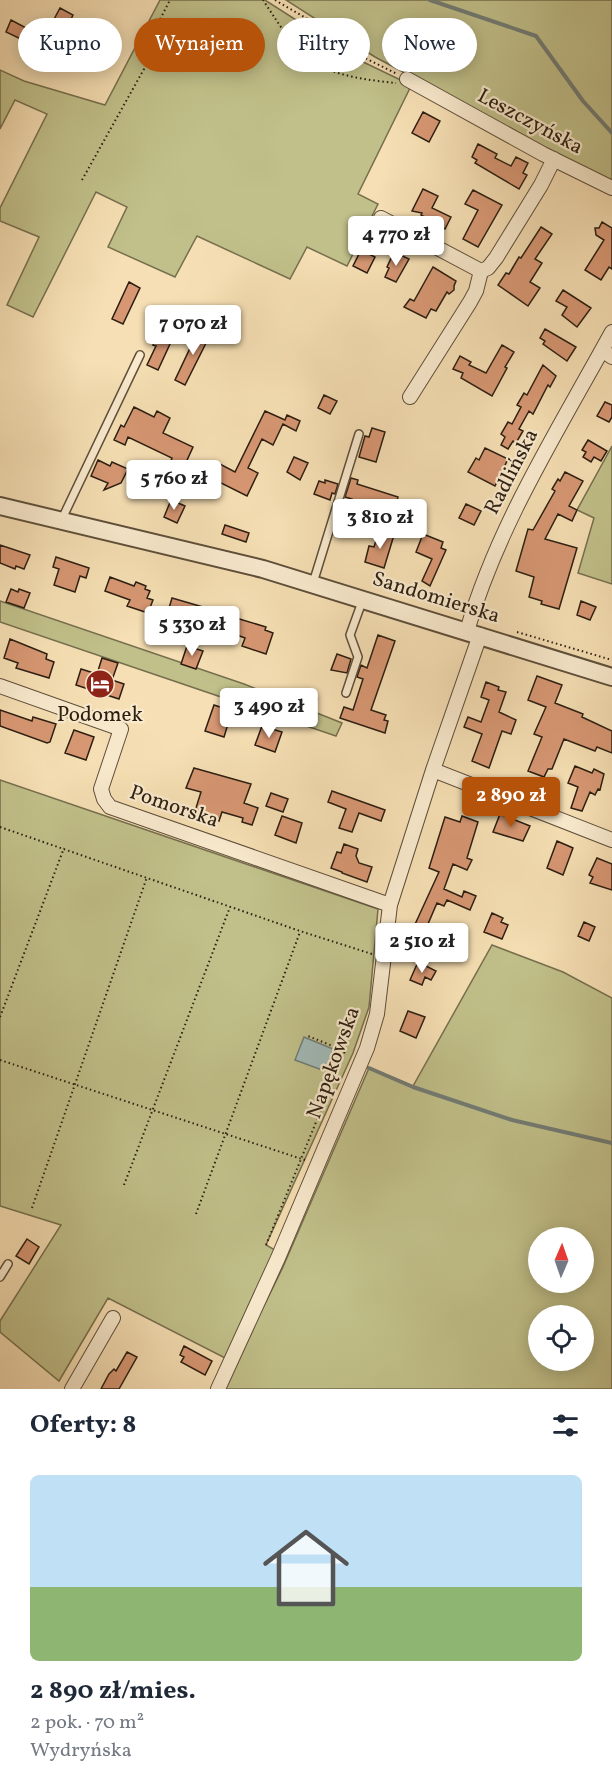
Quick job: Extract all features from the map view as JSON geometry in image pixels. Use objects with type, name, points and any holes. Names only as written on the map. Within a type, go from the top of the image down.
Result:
[{"type":"street","name":"Leszczyńska","points":[[407,79],[612,188]]},
{"type":"street","points":[[481,271],[488,268],[496,258],[555,159]]},
{"type":"street","points":[[381,218],[481,271]]},
{"type":"street","points":[[410,397],[470,302],[476,291],[481,271]]},
{"type":"street","points":[[607,353],[612,332]]},
{"type":"street","name":"Radlińska","points":[[473,633],[493,556],[533,475],[607,353]]},
{"type":"street","name":"Sandomierska","points":[[0,506],[263,569],[612,677]]},
{"type":"street","name":"Napękowska","points":[[218,1389],[278,1258],[367,1048],[377,1014],[390,905],[473,633]]},
{"type":"street","name":"Pomorska","points":[[0,686],[121,729],[101,789],[110,807],[390,905]]},
{"type":"street","points":[[433,770],[612,840]]},
{"type":"street","points":[[72,1389],[113,1318]]},
{"type":"lane","points":[[61,520],[140,355]]},
{"type":"lane","points":[[313,583],[359,434]]},
{"type":"lane","points":[[346,693],[358,657],[350,635],[363,599]]},
{"type":"lane","points":[[0,1277],[8,1264]]},
{"type":"path","points":[[82,180],[144,69],[151,37],[170,0]]},
{"type":"path","points":[[263,0],[306,58],[330,70],[363,80],[398,83],[407,79]]},
{"type":"path","points":[[274,0],[311,21],[363,57],[407,79]]},
{"type":"path","points":[[0,827],[372,954]]},
{"type":"path","points":[[0,1017],[64,848]]},
{"type":"path","points":[[32,1208],[147,877]]},
{"type":"path","points":[[124,1185],[230,906]]},
{"type":"path","points":[[196,1214],[300,931]]},
{"type":"path","points":[[266,1245],[345,1051],[309,1036]]},
{"type":"path","points":[[0,1060],[318,1165]]},
{"type":"shaded area","points":[[160,0],[265,0],[293,18],[277,18],[277,72],[370,72],[370,65],[407,83],[410,88],[358,194],[378,204],[347,266],[307,247],[290,279],[197,236],[175,277],[108,247],[127,207],[96,192],[33,317],[7,305],[39,237],[0,221],[0,208],[47,114],[15,100],[0,129],[0,70],[24,81],[105,105],[134,50],[134,72],[265,72],[265,18],[151,18]]},
{"type":"shaded area","points":[[286,0],[612,0],[612,183],[403,72],[477,72],[477,18],[382,18],[382,61],[370,54],[370,18],[314,18]]},
{"type":"shaded area","points":[[612,446],[612,584],[578,573],[594,518],[577,510]]},
{"type":"shaded area","points":[[0,601],[244,684],[342,723],[336,736],[0,622]]},
{"type":"shaded area","points":[[0,780],[378,909],[369,1007],[353,1053],[266,1245],[275,1250],[225,1358],[108,1298],[59,1381],[0,1332],[0,1321],[61,1225],[0,1206]]},
{"type":"shaded area","points":[[492,945],[563,972],[612,998],[612,1389],[223,1389],[283,1267],[369,1068],[413,1086]]},
{"type":"water","points":[[304,1037],[333,1049],[329,1064],[322,1070],[295,1060]]},
{"type":"building","points":[[60,8],[73,15],[72,18],[55,18]]},
{"type":"building","points":[[11,20],[18,24],[18,38],[6,32]]},
{"type":"building","points":[[423,112],[440,121],[429,142],[412,133]]},
{"type":"building","points":[[478,144],[497,154],[495,158],[511,166],[516,157],[528,163],[523,173],[527,175],[519,189],[475,163],[477,160],[472,157]]},
{"type":"building","points":[[423,189],[438,196],[432,208],[451,217],[445,229],[421,215],[422,213],[412,211]]},
{"type":"building","points":[[473,190],[502,205],[478,247],[463,239],[478,210],[465,204]]},
{"type":"building","points":[[602,222],[612,228],[612,269],[609,267],[601,280],[585,270],[604,240],[596,235],[595,228],[599,228]]},
{"type":"building","points":[[541,227],[552,234],[535,259],[542,263],[530,282],[540,288],[528,306],[498,285],[506,273],[509,274],[519,257],[521,258]]},
{"type":"building","points":[[361,250],[375,257],[367,273],[353,266]]},
{"type":"building","points":[[394,252],[409,259],[396,282],[385,277]]},
{"type":"building","points":[[433,267],[456,281],[454,290],[449,294],[447,292],[436,311],[431,309],[426,318],[404,307],[410,299],[414,301]]},
{"type":"building","points":[[129,282],[140,288],[123,324],[112,319]]},
{"type":"building","points":[[563,290],[591,308],[577,327],[562,315],[567,307],[556,301]]},
{"type":"building","points":[[163,324],[176,331],[158,370],[147,365]]},
{"type":"building","points":[[200,327],[211,333],[185,385],[175,380]]},
{"type":"building","points":[[545,329],[576,347],[567,361],[543,344],[545,341],[540,338]]},
{"type":"building","points":[[502,345],[514,352],[492,396],[461,378],[463,373],[453,369],[460,356],[471,362],[469,365],[486,373]]},
{"type":"building","points":[[543,365],[556,376],[550,387],[548,385],[533,414],[529,411],[519,429],[523,431],[516,443],[513,441],[508,449],[501,445],[505,437],[501,434],[508,422],[512,424],[521,407],[517,405],[524,393],[527,395]]},
{"type":"building","points":[[324,395],[337,401],[330,414],[318,408]]},
{"type":"building","points":[[605,402],[612,405],[612,417],[609,422],[597,416]]},
{"type":"building","points":[[134,407],[154,417],[157,411],[170,418],[163,433],[193,447],[177,482],[164,477],[172,458],[128,437],[125,445],[114,440],[121,425],[124,427]]},
{"type":"building","points":[[265,411],[285,420],[287,415],[300,421],[296,431],[283,424],[273,445],[262,439],[248,468],[258,473],[247,496],[211,478],[218,463],[235,472]]},
{"type":"building","points":[[372,428],[385,432],[376,462],[359,457],[365,436],[369,437]]},
{"type":"building","points":[[588,440],[607,451],[601,461],[594,457],[591,462],[583,457],[586,452],[582,450]]},
{"type":"building","points":[[485,448],[508,459],[495,486],[468,472],[476,458],[479,460]]},
{"type":"building","points":[[294,457],[308,463],[300,480],[287,472]]},
{"type":"building","points":[[98,460],[110,466],[112,462],[128,469],[121,483],[104,490],[108,483],[91,476]]},
{"type":"building","points":[[565,472],[583,481],[569,506],[577,510],[572,521],[558,514],[545,539],[577,548],[559,609],[541,604],[542,601],[529,597],[534,577],[516,571],[528,529],[533,530],[555,491],[552,489]]},
{"type":"building","points":[[351,478],[358,480],[357,484],[398,497],[397,501],[404,503],[399,517],[351,502],[352,499],[345,497]]},
{"type":"building","points":[[325,480],[338,484],[330,500],[314,494],[319,481],[325,483]]},
{"type":"building","points":[[171,500],[185,506],[177,523],[164,517]]},
{"type":"building","points":[[466,504],[481,511],[474,525],[459,518]]},
{"type":"building","points":[[225,525],[249,533],[246,542],[222,534]]},
{"type":"building","points":[[379,531],[394,535],[384,568],[365,562],[369,546],[374,547]]},
{"type":"building","points":[[423,534],[443,542],[441,548],[446,550],[430,586],[422,581],[432,559],[416,552]]},
{"type":"building","points":[[0,545],[30,555],[24,569],[16,566],[15,569],[0,563]]},
{"type":"building","points":[[56,557],[89,568],[86,578],[80,576],[75,592],[54,585],[59,569],[53,567]]},
{"type":"building","points":[[110,577],[134,586],[136,582],[146,586],[145,589],[150,591],[147,598],[153,600],[148,613],[127,606],[130,600],[105,591]]},
{"type":"building","points":[[11,589],[30,593],[24,608],[6,602]]},
{"type":"building","points":[[172,598],[203,607],[197,625],[167,615]]},
{"type":"building","points":[[581,601],[596,607],[590,620],[577,615]]},
{"type":"building","points":[[223,614],[266,627],[265,630],[273,633],[266,654],[242,646],[245,638],[218,628]]},
{"type":"building","points":[[378,635],[395,641],[371,710],[386,715],[384,720],[388,721],[385,733],[340,718],[344,707],[353,710],[363,679],[357,677],[361,665],[367,668]]},
{"type":"building","points":[[10,639],[47,654],[46,659],[54,662],[49,678],[16,668],[18,663],[4,658]]},
{"type":"building","points":[[187,646],[203,651],[196,669],[181,664]]},
{"type":"building","points":[[337,654],[351,659],[347,673],[331,670]]},
{"type":"building","name":"Podomek","points":[[102,658],[118,663],[112,680],[124,684],[119,699],[76,685],[81,669],[97,674]]},
{"type":"building","points":[[537,676],[562,685],[555,703],[583,714],[582,717],[612,731],[612,753],[597,747],[595,751],[564,739],[552,769],[548,769],[544,777],[528,771],[542,737],[534,734],[546,707],[528,700]]},
{"type":"building","points":[[486,682],[506,692],[499,712],[516,720],[511,734],[502,731],[489,768],[472,761],[482,734],[464,727],[468,717],[481,722],[489,700],[481,697]]},
{"type":"building","points":[[296,692],[317,699],[313,711],[292,703]]},
{"type":"building","points":[[214,705],[232,711],[224,737],[205,731]]},
{"type":"building","points":[[0,710],[32,721],[33,717],[56,724],[50,742],[47,743],[0,726]]},
{"type":"building","points":[[262,726],[282,732],[275,752],[255,745]]},
{"type":"building","points":[[74,730],[94,737],[86,760],[65,753]]},
{"type":"building","points":[[575,766],[592,773],[594,769],[604,774],[600,790],[598,789],[595,795],[590,792],[582,811],[571,808],[578,787],[568,783]]},
{"type":"building","points":[[194,768],[251,784],[244,803],[258,808],[252,825],[242,822],[243,818],[222,812],[219,821],[195,811],[201,792],[186,788]]},
{"type":"building","points":[[332,791],[385,810],[381,821],[359,813],[352,832],[339,828],[346,809],[328,802]]},
{"type":"building","points":[[271,793],[288,799],[283,812],[266,806]]},
{"type":"building","points":[[500,814],[530,826],[523,841],[493,832]]},
{"type":"building","points":[[282,816],[302,823],[296,843],[275,835]]},
{"type":"building","points":[[462,816],[478,822],[467,858],[472,860],[467,870],[453,864],[444,889],[462,897],[464,891],[476,896],[470,910],[447,900],[444,906],[437,903],[428,924],[432,926],[430,931],[439,936],[429,951],[413,943],[416,935],[411,933],[439,872],[429,868],[445,817],[460,822]]},
{"type":"building","points":[[557,841],[573,848],[563,875],[547,868]]},
{"type":"building","points":[[344,844],[358,849],[356,856],[359,863],[372,867],[367,882],[331,868],[337,852],[341,853]]},
{"type":"building","points":[[597,858],[612,864],[612,890],[590,883],[593,877],[589,875]]},
{"type":"building","points":[[492,913],[503,918],[501,922],[508,925],[502,939],[484,932]]},
{"type":"building","points":[[584,922],[595,927],[589,941],[578,936]]},
{"type":"building","points":[[418,962],[436,971],[431,980],[425,977],[422,985],[410,980]]},
{"type":"building","points":[[408,1011],[425,1017],[416,1038],[400,1031]]},
{"type":"building","points":[[27,1239],[39,1247],[29,1264],[16,1256]]},
{"type":"building","points":[[184,1346],[212,1361],[205,1375],[181,1362],[184,1357],[180,1355]]},
{"type":"building","points":[[127,1352],[137,1357],[119,1389],[101,1389],[109,1374],[114,1369],[116,1371]]},
{"type":"waterway","points":[[430,0],[536,36],[583,101],[612,133]]},
{"type":"waterway","points":[[369,1068],[413,1087],[512,1120],[612,1143]]},
{"type":"place","name":"Podomek","points":[[100,684]]}]
